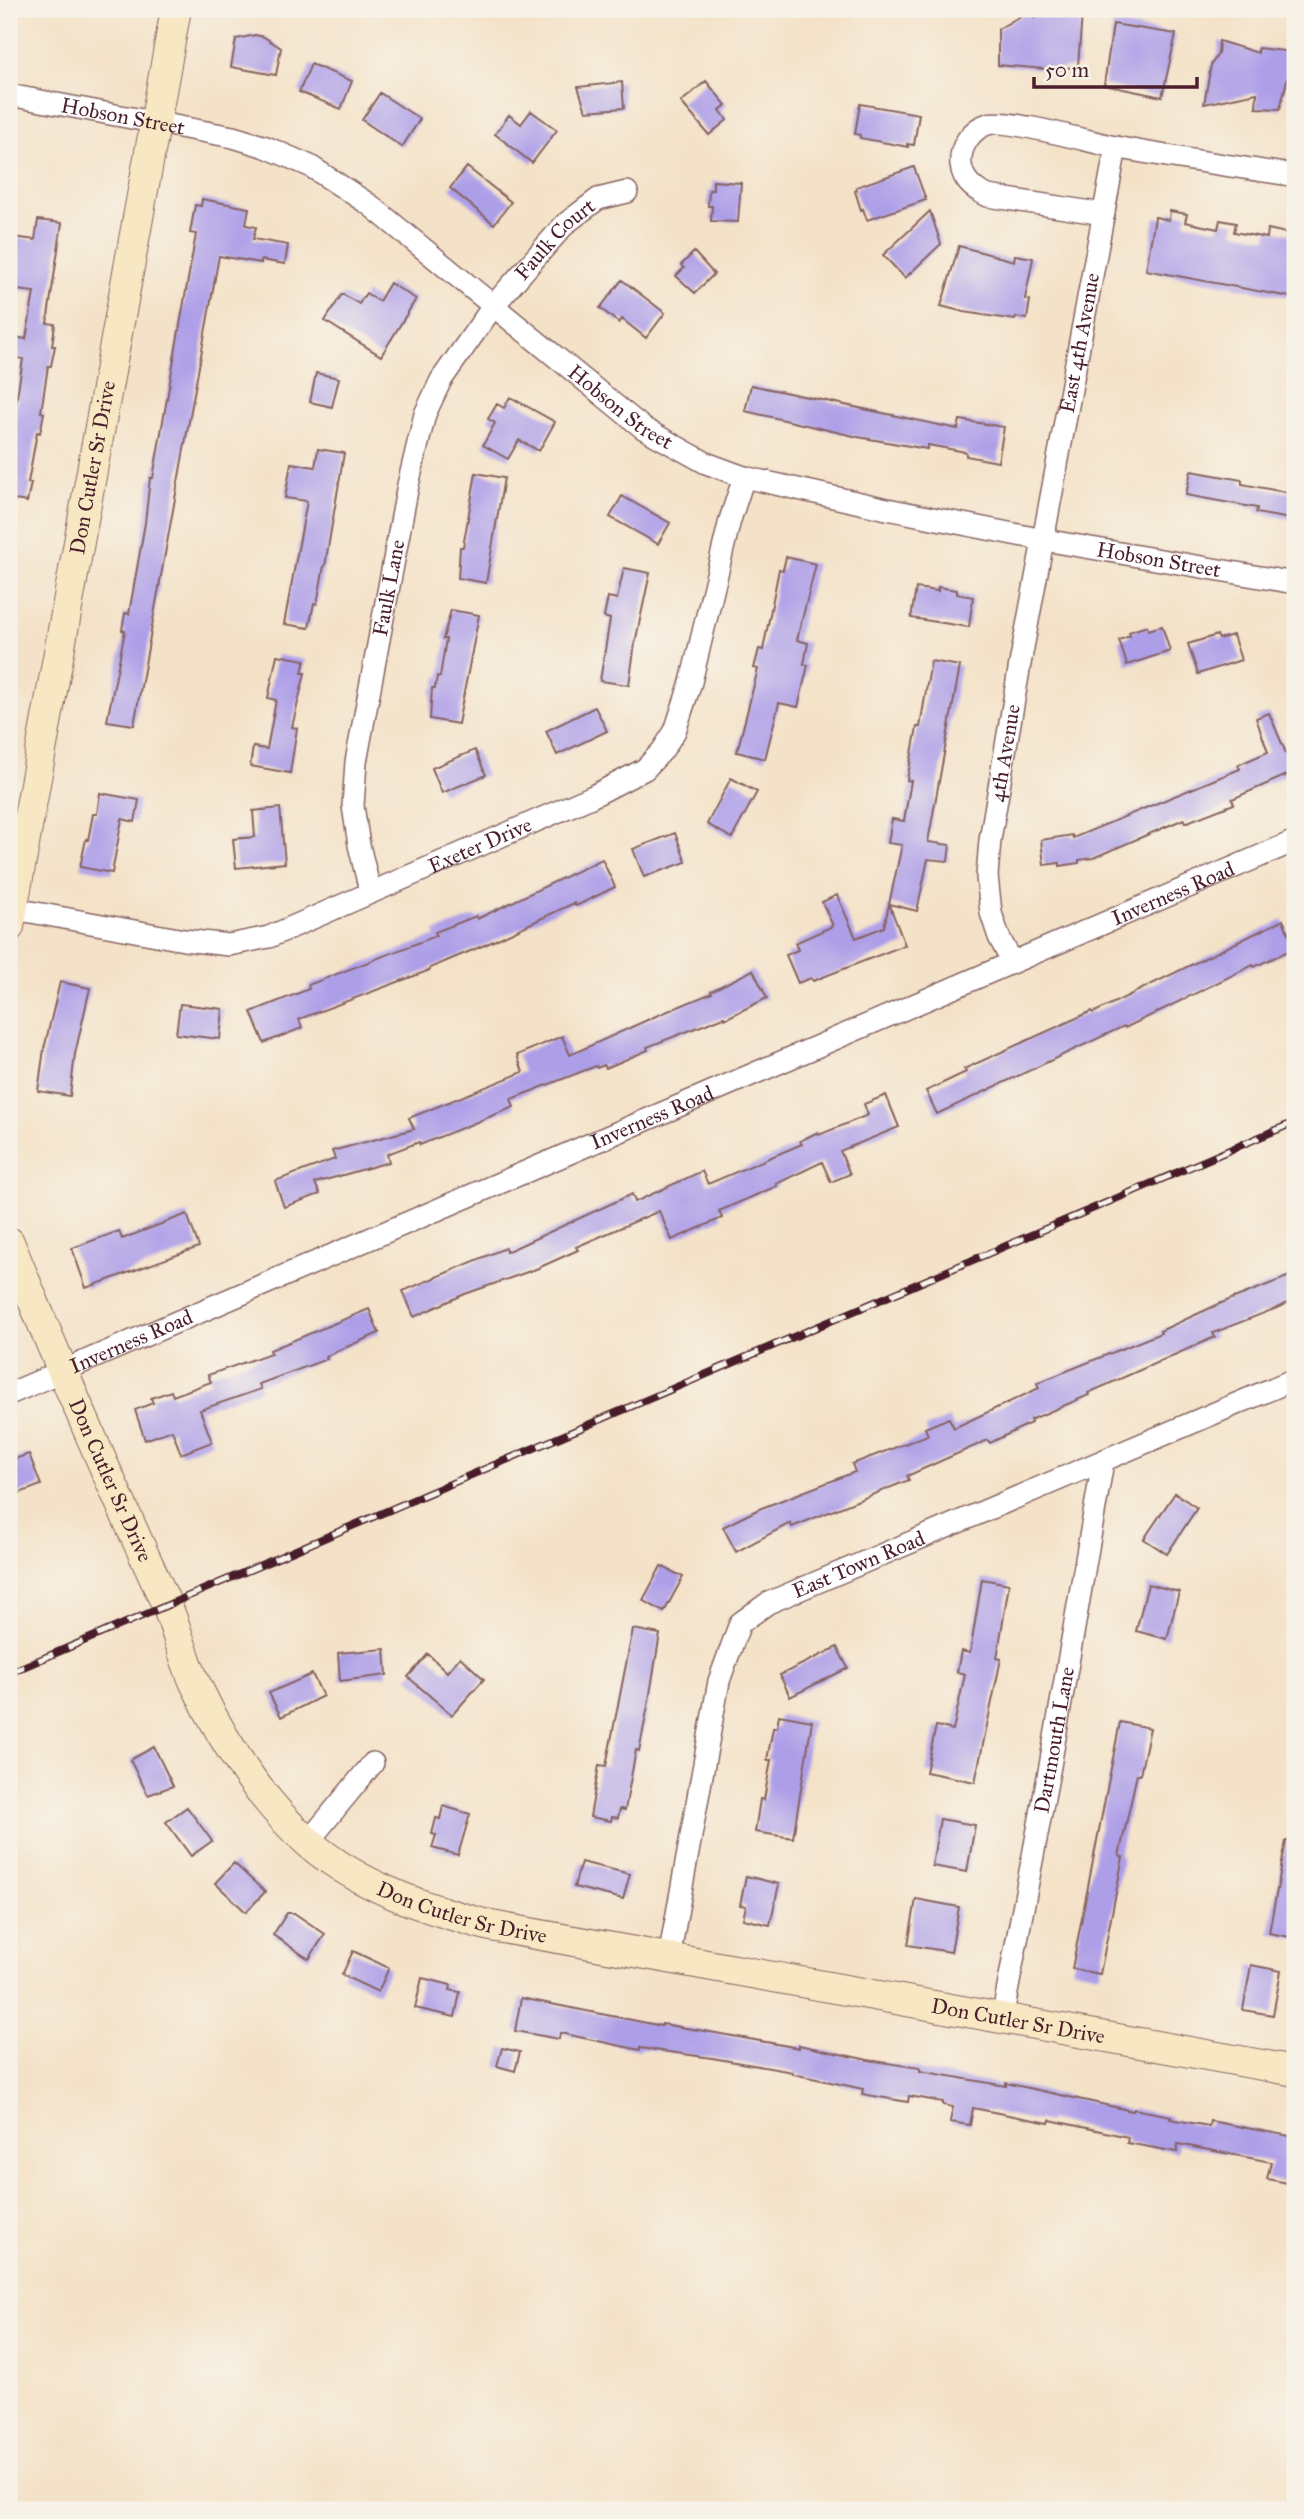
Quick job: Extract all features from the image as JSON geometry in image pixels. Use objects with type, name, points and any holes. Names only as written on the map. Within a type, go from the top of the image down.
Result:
[{"type":"street","name":"Don Cutler Sr Drive","points":[[10,915],[176,9]]},
{"type":"street","name":"Hobson Street","points":[[9,95],[233,137],[266,147],[310,166],[370,205],[643,428],[706,463],[744,477],[887,509],[1044,540],[1295,583]]},
{"type":"street","points":[[1104,214],[988,196],[972,187],[966,180],[961,154],[965,144],[978,128],[998,122],[1116,147],[1293,176]]},
{"type":"street","name":"East 4th Avenue","points":[[1044,540],[1116,147]]},
{"type":"street","name":"Faulk Court","points":[[494,305],[565,224],[598,199],[627,192]]},
{"type":"street","name":"Faulk Lane","points":[[370,891],[359,845],[354,806],[356,762],[408,485],[425,414],[440,380],[494,305]]},
{"type":"street","name":"Exeter Drive","points":[[10,915],[229,945],[269,937],[592,797],[645,769],[676,731],[691,682],[730,520],[744,477]]},
{"type":"street","name":"4th Avenue","points":[[1012,962],[999,937],[991,913],[987,876],[990,840],[1044,540]]},
{"type":"street","name":"Inverness Road","points":[[9,1394],[1295,841]]},
{"type":"street","name":"Don Cutler Sr Drive","points":[[9,1242],[167,1605],[195,1684],[248,1774],[280,1815],[326,1857],[405,1900],[491,1926],[1295,2071]]},
{"type":"street","name":"East Town Road","points":[[669,1958],[719,1681],[740,1623],[768,1604],[1295,1379]]},
{"type":"street","name":"Dartmouth Lane","points":[[1002,2019],[1103,1462]]},
{"type":"street","points":[[308,1842],[373,1763]]},
{"type":"building","points":[[1033,9],[1034,17],[1058,10],[1082,14],[1078,66],[1056,70],[998,65],[998,29]]},
{"type":"building","points":[[1113,24],[1176,34],[1162,97],[1104,85]]},
{"type":"building","points":[[255,35],[264,37],[281,48],[276,75],[231,67],[236,39]]},
{"type":"building","points":[[1219,41],[1258,53],[1258,48],[1294,52],[1280,109],[1256,108],[1257,93],[1204,104],[1211,65],[1218,54]]},
{"type":"building","points":[[311,64],[352,81],[341,109],[299,92]]},
{"type":"building","points":[[706,81],[726,105],[720,110],[727,120],[709,135],[681,102]]},
{"type":"building","points":[[622,82],[624,108],[586,111],[578,87]]},
{"type":"building","points":[[380,93],[420,119],[402,147],[362,120]]},
{"type":"building","points":[[860,104],[919,114],[914,145],[907,144],[908,147],[860,138],[860,135],[855,134]]},
{"type":"building","points":[[531,111],[557,130],[532,163],[495,134],[509,115],[521,124]]},
{"type":"building","points":[[467,167],[511,202],[494,224],[450,188]]},
{"type":"building","points":[[914,167],[926,200],[867,220],[863,209],[861,210],[856,187]]},
{"type":"building","points":[[713,181],[741,183],[738,222],[711,221],[712,206],[708,206],[709,190],[713,190]]},
{"type":"building","points":[[202,199],[249,208],[246,225],[256,227],[253,239],[288,245],[285,264],[219,256],[134,725],[107,721],[125,631],[122,630],[125,613],[129,614],[150,478],[153,478],[196,234],[190,233],[195,205],[201,206]]},
{"type":"building","points":[[930,211],[941,244],[905,278],[883,255]]},
{"type":"building","points":[[1170,211],[1187,214],[1185,222],[1218,229],[1220,220],[1236,223],[1234,232],[1267,238],[1268,229],[1295,235],[1295,298],[1146,270],[1155,217],[1169,220]]},
{"type":"building","points":[[38,220],[62,223],[47,323],[55,324],[52,346],[55,346],[51,366],[48,366],[41,412],[44,413],[40,433],[37,432],[27,502],[9,499],[9,446],[23,359],[9,356],[9,336],[26,339],[34,292],[9,289],[9,266],[13,237],[35,240]]},
{"type":"building","points":[[959,246],[1014,261],[1015,255],[1033,258],[1025,299],[1030,300],[1027,319],[1016,317],[1015,320],[941,306]]},
{"type":"building","points":[[694,252],[714,274],[695,293],[676,276],[684,268],[681,265]]},
{"type":"building","points":[[622,280],[665,313],[646,338],[622,319],[619,323],[600,308]]},
{"type":"building","points":[[390,283],[416,299],[381,356],[325,321],[342,294],[359,304],[366,293],[379,301]]},
{"type":"building","points":[[316,373],[339,378],[332,407],[310,402]]},
{"type":"building","points":[[751,385],[958,429],[960,420],[1004,427],[998,462],[966,456],[966,452],[928,445],[927,449],[858,437],[745,411]]},
{"type":"building","points":[[510,397],[555,422],[539,451],[519,440],[508,459],[483,445],[495,423],[488,419],[497,404],[504,408]]},
{"type":"building","points":[[318,449],[344,453],[325,566],[309,628],[284,624],[307,501],[285,498],[291,463],[315,467]]},
{"type":"building","points":[[1191,471],[1242,480],[1242,484],[1295,494],[1295,520],[1256,513],[1257,508],[1186,495]]},
{"type":"building","points":[[476,473],[504,478],[486,583],[458,578],[460,547],[463,547]]},
{"type":"building","points":[[622,496],[670,523],[658,544],[610,517]]},
{"type":"building","points":[[786,557],[816,564],[797,640],[808,643],[804,664],[808,665],[798,707],[779,703],[765,759],[737,752],[758,669],[754,668],[759,649],[763,650],[779,569],[783,570]]},
{"type":"building","points":[[624,568],[650,573],[629,685],[600,681],[610,619],[604,617],[608,597],[617,599]]},
{"type":"building","points":[[938,587],[957,590],[957,594],[973,597],[969,627],[911,618],[916,588],[938,591]]},
{"type":"building","points":[[451,610],[479,615],[458,724],[430,719],[432,688],[435,688],[437,676],[440,677],[446,639],[443,639]]},
{"type":"building","points":[[1147,626],[1148,630],[1162,626],[1170,651],[1127,665],[1119,640],[1130,636],[1129,632]]},
{"type":"building","points":[[1217,635],[1219,639],[1233,635],[1241,660],[1198,674],[1188,644]]},
{"type":"building","points":[[277,655],[305,660],[302,673],[305,673],[292,727],[297,728],[290,773],[250,766],[253,747],[267,749],[276,700],[268,698]]},
{"type":"building","points":[[931,661],[960,666],[928,842],[950,845],[948,861],[928,859],[917,911],[889,904],[902,845],[888,843],[892,819],[904,821],[911,781],[907,780],[917,727],[920,727]]},
{"type":"building","points":[[595,707],[607,731],[557,755],[546,731]]},
{"type":"building","points":[[1269,713],[1294,772],[1232,799],[1234,804],[1185,823],[1184,819],[1093,858],[1060,866],[1060,863],[1044,865],[1041,840],[1072,835],[1073,838],[1240,769],[1238,765],[1268,752],[1256,718]]},
{"type":"building","points":[[475,750],[486,775],[442,793],[432,768]]},
{"type":"building","points":[[731,778],[757,792],[732,838],[707,824]]},
{"type":"building","points":[[100,793],[139,800],[135,822],[122,819],[112,873],[80,867],[93,814],[97,814]]},
{"type":"building","points":[[280,808],[285,863],[236,868],[233,839],[255,837],[253,811]]},
{"type":"building","points":[[675,833],[686,862],[644,877],[633,849]]},
{"type":"building","points":[[602,859],[615,887],[576,906],[574,903],[430,970],[299,1019],[302,1028],[264,1043],[251,1012],[309,989],[308,985],[436,936],[435,932],[476,916],[477,919]]},
{"type":"building","points":[[837,895],[856,938],[884,927],[889,904],[905,945],[813,981],[811,978],[798,983],[786,955],[798,950],[795,943],[833,926],[822,902]]},
{"type":"building","points":[[1283,920],[1295,948],[1254,967],[1253,965],[1125,1028],[1124,1026],[937,1114],[926,1091],[966,1072],[964,1069],[1092,1011],[1093,1013]]},
{"type":"building","points":[[753,970],[767,998],[725,1019],[724,1017],[647,1047],[648,1050],[606,1068],[604,1065],[597,1068],[596,1066],[511,1099],[514,1107],[420,1145],[419,1142],[387,1154],[389,1162],[315,1183],[320,1194],[284,1207],[275,1181],[335,1159],[332,1151],[414,1129],[409,1118],[523,1072],[517,1055],[562,1036],[570,1055],[712,993],[711,991]]},
{"type":"building","points":[[60,982],[90,988],[75,1054],[70,1096],[38,1091],[44,1049]]},
{"type":"building","points":[[180,1004],[223,1009],[220,1039],[176,1034]]},
{"type":"building","points":[[886,1095],[899,1127],[840,1151],[850,1174],[831,1182],[822,1162],[776,1184],[777,1186],[719,1211],[722,1218],[672,1240],[659,1211],[576,1247],[578,1250],[536,1269],[465,1294],[414,1317],[403,1291],[505,1248],[506,1252],[632,1194],[635,1202],[702,1171],[708,1184],[802,1144],[800,1141],[818,1132],[819,1135],[868,1115],[864,1104]]},
{"type":"building","points":[[187,1214],[199,1247],[86,1288],[72,1248],[119,1231],[122,1239]]},
{"type":"building","points":[[1295,1274],[1295,1299],[1282,1306],[1213,1333],[1215,1337],[1030,1420],[1031,1423],[990,1443],[988,1440],[907,1476],[909,1480],[792,1527],[790,1523],[736,1552],[723,1527],[759,1509],[855,1472],[852,1464],[928,1435],[925,1428],[949,1418],[954,1428],[1039,1388],[1037,1383],[1161,1333],[1160,1331],[1219,1304]]},
{"type":"building","points":[[369,1309],[379,1333],[326,1356],[327,1359],[259,1384],[261,1389],[200,1410],[212,1442],[181,1454],[172,1430],[145,1440],[135,1410],[153,1403],[151,1398],[171,1391],[173,1396],[211,1382],[208,1375],[271,1353],[270,1350]]},
{"type":"building","points":[[29,1454],[41,1485],[9,1497],[9,1461]]},
{"type":"building","points":[[1175,1493],[1197,1508],[1167,1554],[1144,1539]]},
{"type":"building","points":[[661,1566],[683,1577],[664,1612],[643,1600]]},
{"type":"building","points":[[982,1579],[1009,1584],[997,1658],[1001,1659],[975,1782],[926,1772],[936,1726],[953,1730],[965,1674],[957,1672],[961,1651],[970,1653]]},
{"type":"building","points":[[1148,1584],[1179,1592],[1167,1639],[1136,1631]]},
{"type":"building","points":[[633,1629],[660,1634],[648,1706],[639,1751],[636,1750],[625,1810],[620,1809],[618,1818],[612,1817],[611,1821],[590,1817],[599,1765],[606,1766]]},
{"type":"building","points":[[837,1647],[848,1668],[790,1697],[780,1675]]},
{"type":"building","points":[[385,1649],[387,1675],[340,1681],[338,1653]]},
{"type":"building","points":[[428,1654],[447,1672],[460,1657],[484,1679],[452,1715],[408,1677]]},
{"type":"building","points":[[312,1674],[323,1696],[281,1717],[269,1693]]},
{"type":"building","points":[[779,1715],[812,1721],[793,1838],[755,1832],[760,1799],[764,1800],[771,1760],[767,1760],[773,1728],[777,1728]]},
{"type":"building","points":[[1120,1722],[1150,1728],[1119,1856],[1123,1857],[1100,1974],[1072,1969]]},
{"type":"building","points":[[154,1747],[173,1786],[148,1795],[130,1760]]},
{"type":"building","points":[[443,1806],[470,1814],[458,1855],[432,1848],[436,1835],[432,1834],[436,1818],[440,1819]]},
{"type":"building","points":[[187,1807],[212,1841],[191,1856],[166,1822]]},
{"type":"building","points":[[940,1819],[975,1825],[967,1872],[932,1866]]},
{"type":"building","points":[[1286,1841],[1295,1841],[1295,1938],[1269,1933]]},
{"type":"building","points":[[581,1862],[630,1874],[623,1899],[574,1887]]},
{"type":"building","points":[[234,1863],[265,1892],[246,1912],[215,1883]]},
{"type":"building","points":[[746,1876],[779,1884],[770,1925],[743,1919],[746,1906],[740,1905]]},
{"type":"building","points":[[916,1899],[959,1907],[951,1952],[908,1945]]},
{"type":"building","points":[[287,1913],[294,1913],[325,1934],[309,1959],[273,1935]]},
{"type":"building","points":[[353,1951],[389,1968],[378,1992],[342,1975]]},
{"type":"building","points":[[1251,1965],[1281,1971],[1273,2015],[1243,2010]]},
{"type":"building","points":[[422,1978],[451,1985],[450,1990],[460,1992],[455,2017],[415,2008]]},
{"type":"building","points":[[521,1998],[662,2026],[799,2048],[799,2045],[920,2068],[920,2071],[1006,2086],[1006,2083],[1133,2111],[1134,2109],[1171,2116],[1170,2119],[1209,2126],[1210,2121],[1295,2137],[1295,2182],[1267,2179],[1271,2162],[1178,2144],[1177,2152],[1127,2143],[1128,2137],[1050,2120],[1049,2123],[973,2108],[970,2125],[950,2122],[953,2107],[943,2105],[943,2102],[909,2096],[908,2102],[862,2094],[863,2089],[793,2072],[712,2058],[640,2050],[560,2033],[559,2039],[515,2031]]},
{"type":"building","points":[[502,2048],[520,2052],[515,2071],[497,2066]]},
{"type":"railway","points":[[9,1673],[1295,1122]]}]
